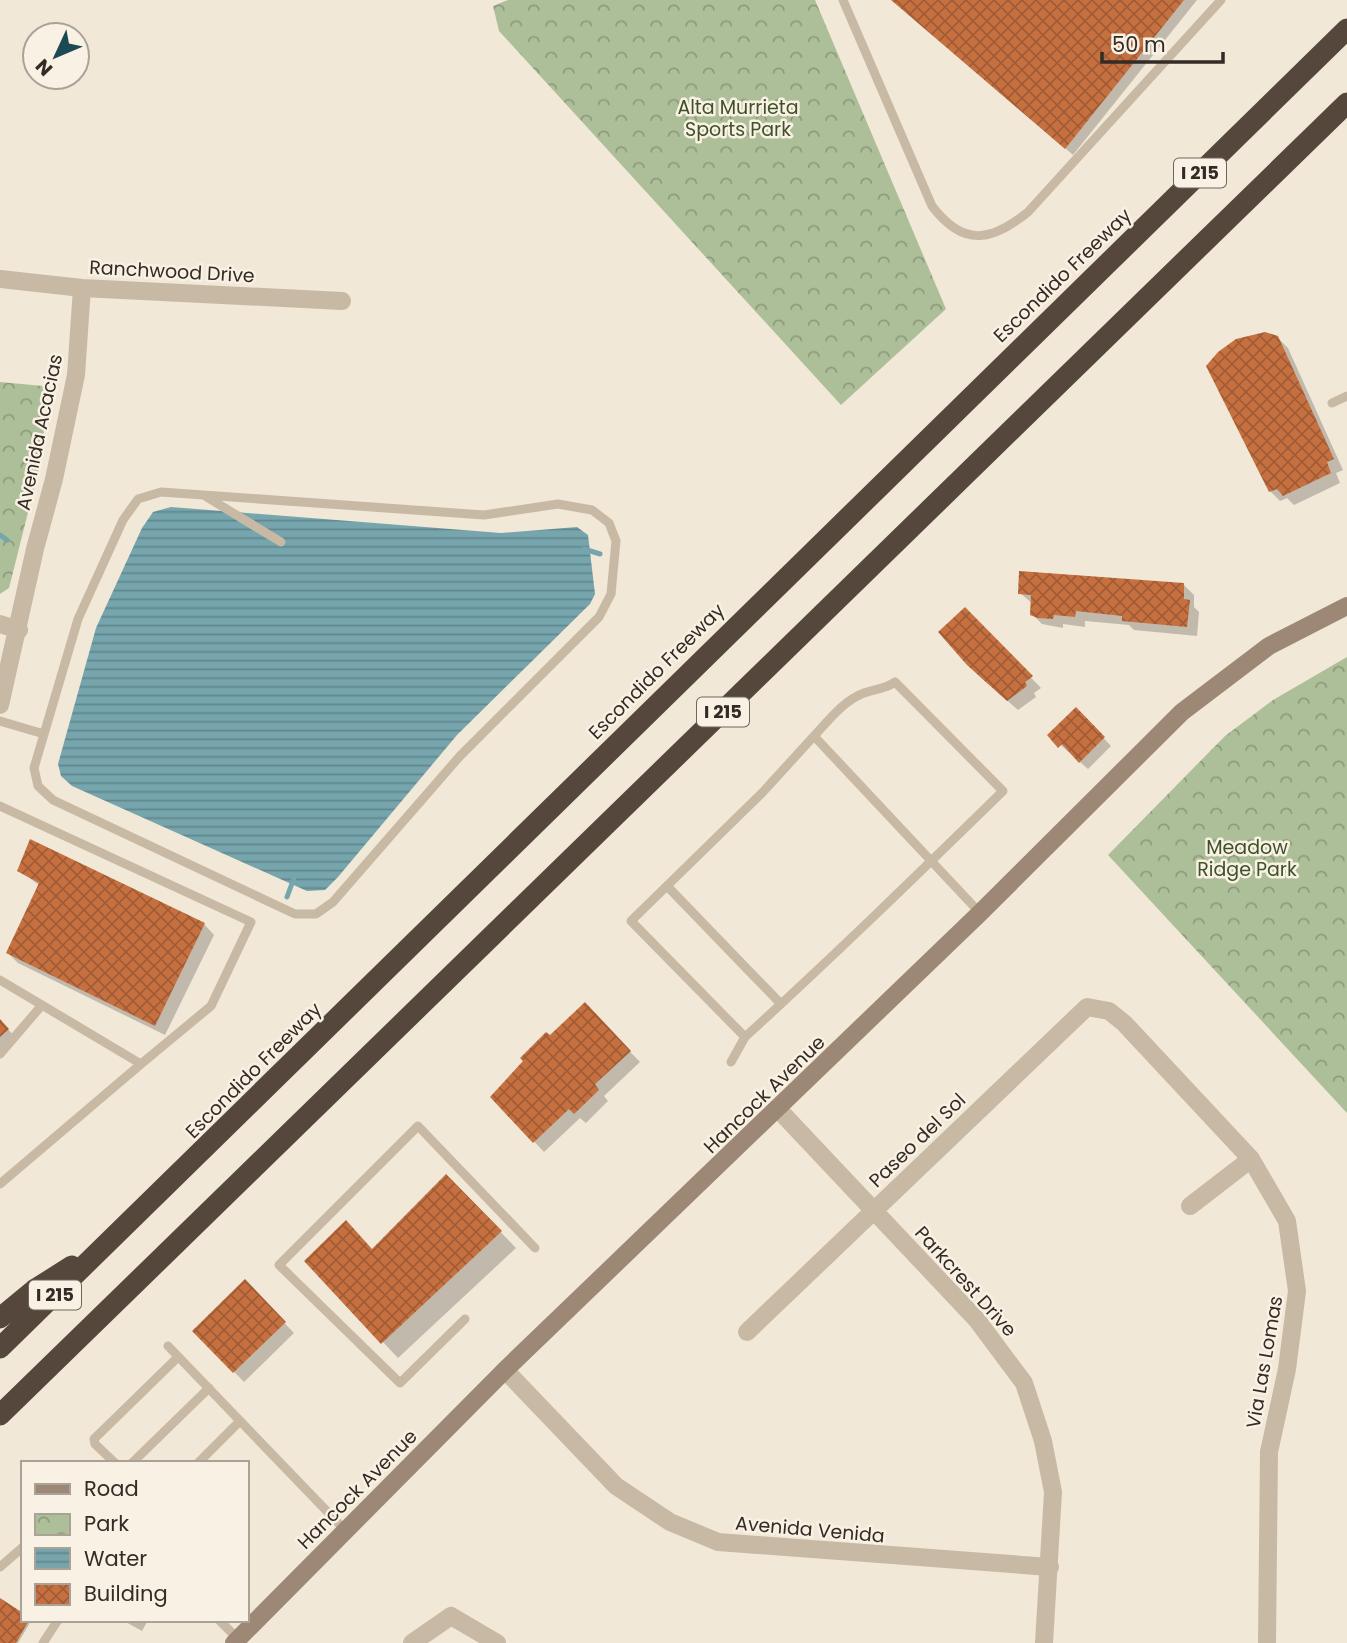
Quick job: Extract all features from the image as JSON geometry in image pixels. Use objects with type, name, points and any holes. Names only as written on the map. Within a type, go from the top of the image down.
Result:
[{"type":"highway","name":"Escondido Freeway","points":[[0,1348],[1347,29]]},
{"type":"highway","name":"I 215","points":[[0,1415],[1347,103]]},
{"type":"highway","points":[[0,1318],[34,1290],[110,1243]]},
{"type":"highway","points":[[0,1433],[98,1321]]},
{"type":"main road","name":"Hancock Avenue","points":[[236,1641],[505,1370],[980,913],[1182,712],[1269,646],[1347,606]]},
{"type":"street","name":"Ranchwood Drive","points":[[0,279],[82,288],[342,301]]},
{"type":"street","name":"Avenida Acacias","points":[[0,705],[76,375],[82,288]]},
{"type":"street","points":[[0,624],[19,630]]},
{"type":"street","name":"Paseo del Sol","points":[[747,1332],[1087,1007],[1109,1011],[1124,1023]]},
{"type":"street","name":"Via Las Lomas","points":[[1124,1023],[1251,1159],[1287,1221],[1297,1291],[1287,1368],[1269,1452],[1267,1643]]},
{"type":"street","name":"Parkcrest Drive","points":[[778,1109],[977,1320],[1024,1383],[1043,1441],[1053,1492],[1044,1643]]},
{"type":"street","points":[[1190,1206],[1251,1159]]},
{"type":"street","name":"Avenida Venida","points":[[505,1370],[616,1486],[670,1522],[718,1542],[1050,1567]]},
{"type":"street","points":[[412,1643],[451,1616],[497,1643]]},
{"type":"lane","points":[[843,0],[932,206],[947,226],[968,236],[1009,228],[1028,212],[1221,0]]},
{"type":"lane","points":[[1332,403],[1347,396]]},
{"type":"lane","points":[[161,492],[204,495],[484,515],[558,504],[592,510],[609,523],[616,541],[611,594],[600,617],[460,757],[333,902],[316,914],[295,914],[53,800],[38,786],[34,768],[78,619],[123,520],[138,499],[161,492]]},
{"type":"lane","points":[[204,495],[281,542]]},
{"type":"lane","points":[[731,1062],[745,1037],[1003,791],[895,682],[884,690],[865,692],[848,702],[762,793],[631,921],[745,1037]]},
{"type":"lane","points":[[0,721],[44,734]]},
{"type":"lane","points":[[814,736],[980,913]]},
{"type":"lane","points":[[0,806],[251,922],[211,1006],[0,1184]]},
{"type":"lane","points":[[667,886],[782,1004]]},
{"type":"lane","points":[[0,980],[141,1064]]},
{"type":"lane","points":[[0,1054],[42,1006]]},
{"type":"lane","points":[[465,1319],[400,1383],[279,1265],[418,1126],[535,1248]]},
{"type":"lane","points":[[168,1346],[345,1530]]},
{"type":"lane","points":[[113,1461],[95,1444],[94,1439],[178,1357]]},
{"type":"lane","points":[[134,1461],[209,1388]]},
{"type":"lane","points":[[200,1461],[240,1421]]},
{"type":"lane","points":[[0,1567],[21,1548]]},
{"type":"lane","points":[[43,1643],[57,1622]]},
{"type":"lane","points":[[221,1622],[236,1641]]},
{"type":"green space","name":"Alta Murrieta Sports Park","points":[[508,0],[815,0],[946,309],[841,405],[499,31],[493,6]]},
{"type":"green space","points":[[0,382],[43,386],[44,449],[9,588],[0,594]]},
{"type":"green space","name":"Meadow Ridge Park","points":[[1347,657],[1347,1113],[1108,855],[1225,736],[1273,700]]},
{"type":"water","points":[[171,507],[501,533],[577,527],[588,535],[595,594],[590,604],[457,735],[338,877],[325,890],[307,891],[72,786],[61,776],[58,764],[96,628],[142,528],[153,512]]},
{"type":"building","points":[[891,0],[1184,0],[1065,149]]},
{"type":"building","points":[[1265,332],[1278,336],[1334,459],[1327,462],[1331,473],[1283,496],[1277,489],[1269,492],[1206,366],[1218,352],[1236,339]]},
{"type":"building","points":[[1019,571],[1184,583],[1184,599],[1190,600],[1187,627],[1122,621],[1122,616],[1076,611],[1075,617],[1054,615],[1053,619],[1038,618],[1030,615],[1031,595],[1018,594]]},
{"type":"building","points":[[965,607],[1033,676],[1025,682],[1027,686],[1007,701],[967,665],[938,632]]},
{"type":"building","points":[[1076,707],[1105,737],[1079,763],[1062,744],[1058,748],[1047,735]]},
{"type":"building","points":[[30,839],[205,923],[155,1026],[6,953],[39,883],[17,871]]},
{"type":"building","points":[[585,1002],[631,1051],[595,1084],[599,1090],[574,1114],[569,1109],[533,1143],[490,1097],[523,1061],[520,1058],[546,1032],[550,1035]]},
{"type":"building","points":[[0,1019],[9,1029],[0,1037]]},
{"type":"building","points":[[446,1174],[502,1231],[381,1344],[304,1261],[346,1220],[372,1249]]},
{"type":"building","points":[[245,1279],[286,1322],[233,1373],[192,1331]]},
{"type":"building","points":[[0,1598],[21,1612],[21,1622],[28,1622],[16,1643],[0,1643]]},
{"type":"waterway","points":[[0,535],[7,540]]},
{"type":"waterway","points":[[584,549],[600,554]]},
{"type":"waterway","points":[[287,897],[294,878]]}]
